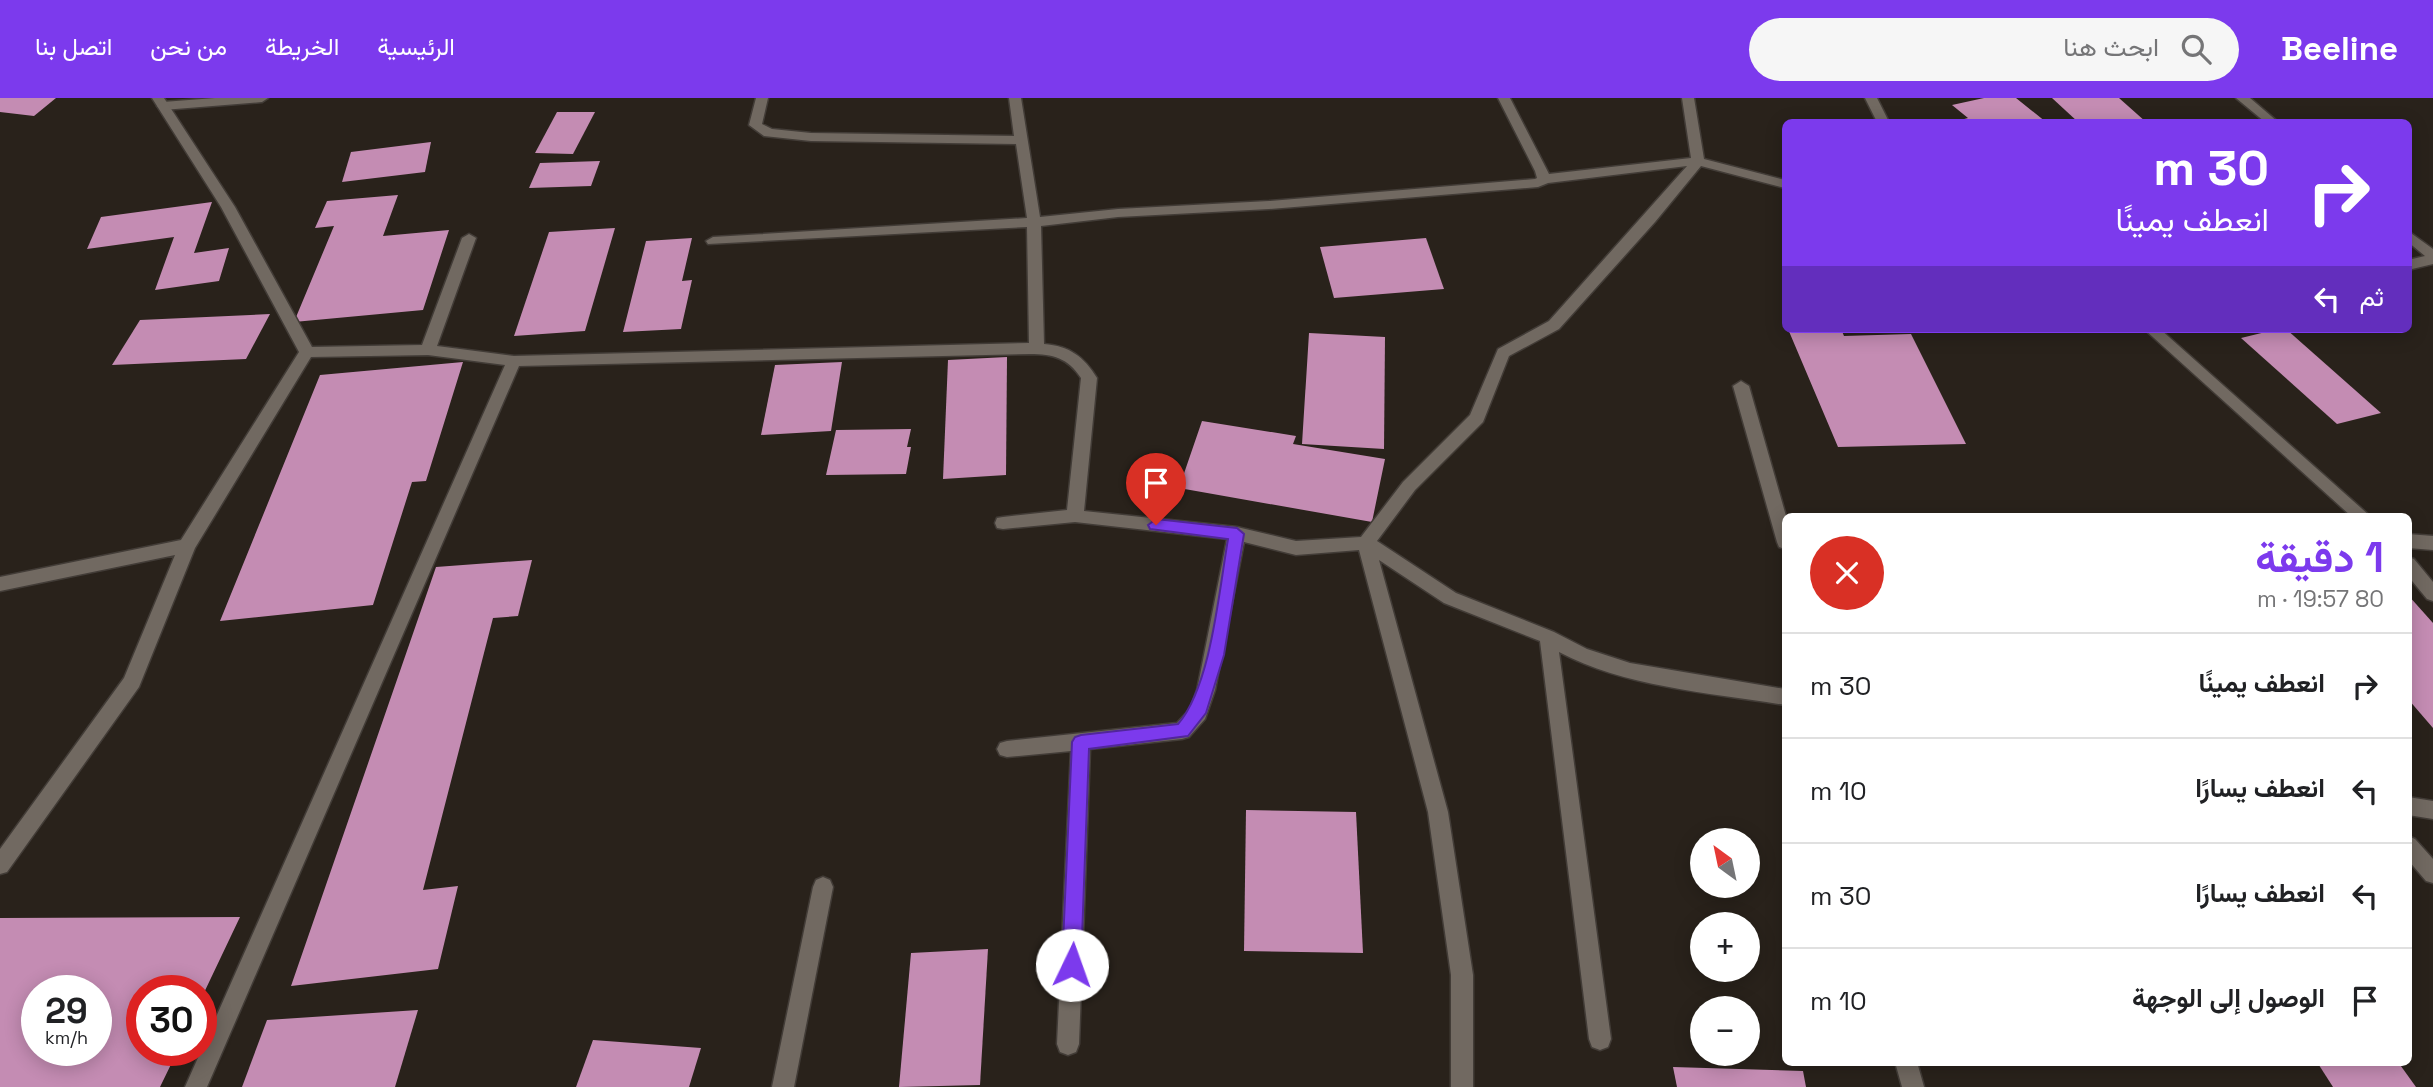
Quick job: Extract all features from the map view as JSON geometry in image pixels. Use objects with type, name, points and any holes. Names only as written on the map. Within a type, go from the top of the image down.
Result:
[{"type":"street","points":[[161,102],[262,98]]},
{"type":"street","points":[[762,98],[755,125],[769,133],[811,137],[1023,139]]},
{"type":"street","points":[[1015,98],[1034,222],[1037,348]]},
{"type":"street","points":[[1504,98],[1537,159],[1544,179]]},
{"type":"street","points":[[1366,543],[1409,486],[1478,418],[1503,353],[1554,325],[1650,219],[1698,161],[1688,98]]},
{"type":"street","points":[[1871,98],[1882,119]]},
{"type":"street","points":[[2242,98],[2268,119]]},
{"type":"street","points":[[161,102],[228,207],[307,352]]},
{"type":"street","points":[[713,241],[1034,222],[1118,213],[1428,193],[1534,184],[1544,179],[1698,161],[1782,183]]},
{"type":"street","points":[[428,350],[469,239]]},
{"type":"street","points":[[2412,239],[2433,257]]},
{"type":"street","points":[[2412,264],[2433,257]]},
{"type":"street","points":[[2161,333],[2359,513]]},
{"type":"street","points":[[307,352],[428,350],[514,361],[1037,348],[1062,350],[1080,363],[1088,378],[1075,516]]},
{"type":"street","points":[[0,865],[132,682],[187,546],[307,352]]},
{"type":"street","points":[[196,1087],[514,361]]},
{"type":"street","points":[[1741,386],[1782,531]]},
{"type":"street","points":[[1003,523],[1075,516],[1237,534],[1296,548],[1366,543],[1450,598],[1548,637],[1581,655],[1630,671],[1782,696]]},
{"type":"street","points":[[1007,749],[1182,731],[1198,713],[1215,655],[1237,534]]},
{"type":"street","points":[[2412,541],[2433,543]]},
{"type":"street","points":[[1366,543],[1438,812],[1462,975],[1462,1087]]},
{"type":"street","points":[[0,584],[187,546]]},
{"type":"street","points":[[2412,569],[2433,594]]},
{"type":"street","points":[[1548,637],[1600,1039]]},
{"type":"street","points":[[1068,1044],[1081,742]]},
{"type":"street","points":[[2412,807],[2433,810]]},
{"type":"street","points":[[2412,850],[2433,874]]},
{"type":"street","points":[[783,1087],[823,887]]},
{"type":"street","points":[[1907,1066],[1913,1087]]},
{"type":"building","points":[[0,98],[56,98],[34,116],[0,112]]},
{"type":"building","points":[[1984,98],[2016,98],[2042,119],[1964,119],[1968,118],[1952,105]]},
{"type":"building","points":[[2052,98],[2119,98],[2143,119],[2075,119]]},
{"type":"building","points":[[557,112],[595,112],[573,154],[535,153]]},
{"type":"building","points":[[431,142],[425,172],[342,182],[351,152]]},
{"type":"building","points":[[600,161],[591,186],[529,188],[540,163]]},
{"type":"building","points":[[398,195],[383,236],[449,230],[423,310],[294,322],[334,226],[315,228],[327,201]]},
{"type":"building","points":[[212,202],[194,253],[229,248],[219,281],[155,290],[174,237],[87,249],[101,217]]},
{"type":"building","points":[[615,228],[585,331],[514,336],[549,232]]},
{"type":"building","points":[[692,238],[682,281],[692,280],[681,329],[623,332],[646,241]]},
{"type":"building","points":[[1426,238],[1444,289],[1334,298],[1320,247]]},
{"type":"building","points":[[270,314],[246,359],[112,365],[140,320]]},
{"type":"building","points":[[1309,333],[1385,337],[1384,449],[1302,444]]},
{"type":"building","points":[[1790,333],[1843,333],[1844,336],[1911,334],[1966,444],[1838,447]]},
{"type":"building","points":[[2262,333],[2291,333],[2381,413],[2337,424],[2241,338]]},
{"type":"building","points":[[1007,357],[1006,475],[943,479],[948,360]]},
{"type":"building","points":[[463,362],[426,481],[412,482],[373,605],[220,621],[320,375]]},
{"type":"building","points":[[842,362],[831,431],[761,435],[775,365]]},
{"type":"building","points":[[1202,421],[1296,436],[1293,444],[1385,459],[1372,522],[1179,488]]},
{"type":"building","points":[[911,429],[906,474],[826,475],[836,430]]},
{"type":"building","points":[[532,560],[518,616],[493,618],[423,890],[458,886],[438,969],[291,986],[436,567]]},
{"type":"building","points":[[2412,599],[2433,623],[2433,728],[2412,704]]},
{"type":"building","points":[[1246,810],[1356,812],[1363,953],[1244,951]]},
{"type":"building","points":[[240,917],[212,975],[126,975],[126,1066],[170,1066],[160,1087],[0,1087],[0,918]]},
{"type":"building","points":[[988,949],[980,1085],[899,1087],[911,953]]},
{"type":"building","points":[[418,1010],[395,1087],[242,1087],[267,1020]]},
{"type":"building","points":[[593,1040],[701,1048],[689,1087],[576,1087]]},
{"type":"building","points":[[2320,1066],[2401,1066],[2416,1087],[2333,1087]]},
{"type":"building","points":[[1673,1067],[1803,1071],[1806,1087],[1677,1087]]},
{"type":"route","points":[[1072,965],[1081,742],[1182,731],[1198,713],[1215,655],[1237,534],[1156,525]]}]
